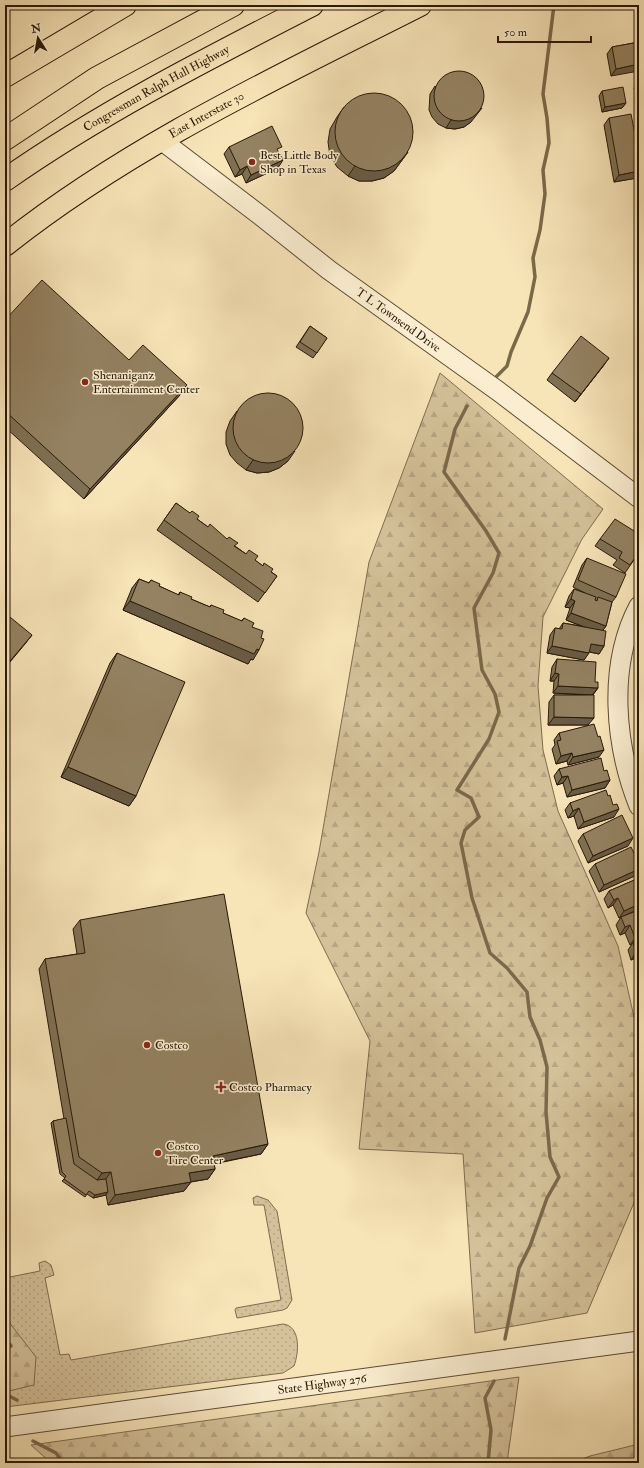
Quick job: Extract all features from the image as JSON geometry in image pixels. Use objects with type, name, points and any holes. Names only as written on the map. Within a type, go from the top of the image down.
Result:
[{"type":"main road","points":[[5,76],[125,5]]},
{"type":"main road","points":[[5,139],[97,78],[233,5]]},
{"type":"main road","name":"Congressman Ralph Hall Highway","points":[[5,180],[88,126],[148,90],[312,5]]},
{"type":"main road","name":"East Interstate 30","points":[[5,245],[51,209],[161,140],[297,66],[420,5]]},
{"type":"street","name":"T L Townsend Drive","points":[[161,140],[329,270],[498,391],[639,498]]},
{"type":"street","points":[[639,606],[634,615],[622,654],[619,694],[621,738],[629,782],[639,806]]},
{"type":"street","name":"State Highway 276","points":[[5,1427],[639,1340]]},
{"type":"green space","points":[[440,373],[603,509],[582,539],[543,617],[538,686],[543,750],[558,811],[618,946],[639,1039],[639,1191],[587,1313],[475,1333],[463,1154],[359,1149],[370,1041],[306,913],[319,852],[369,562]]},
{"type":"green space","points":[[257,1196],[268,1200],[277,1211],[292,1300],[287,1308],[283,1310],[237,1318],[236,1308],[281,1300],[264,1205],[254,1205],[253,1198]]},
{"type":"green space","points":[[45,1261],[51,1265],[54,1275],[45,1278],[60,1355],[69,1354],[71,1360],[283,1324],[289,1326],[296,1335],[297,1354],[294,1366],[283,1373],[5,1407],[5,1278],[40,1271],[39,1263]]},
{"type":"green space","points":[[5,1317],[36,1357],[34,1385],[5,1392]]},
{"type":"green space","points":[[519,1377],[507,1463],[51,1463],[31,1445]]},
{"type":"green space","points":[[639,1444],[639,1463],[572,1463],[590,1456]]},
{"type":"building","points":[[639,42],[639,64],[616,69],[612,47]]},
{"type":"building","points":[[454,71],[464,71],[477,78],[484,91],[484,101],[477,114],[464,121],[454,121],[445,117],[438,110],[434,101],[434,91],[438,82],[445,75]]},
{"type":"building","points":[[623,87],[626,103],[605,107],[602,91]]},
{"type":"building","points":[[374,93],[389,96],[402,104],[410,117],[413,132],[410,147],[402,160],[389,168],[374,171],[359,168],[346,160],[338,147],[335,132],[338,117],[346,104],[359,96]]},
{"type":"building","points":[[631,114],[639,155],[639,171],[619,175],[609,118]]},
{"type":"building","name":"Best Little Body Shop in Texas","points":[[272,126],[282,147],[277,149],[283,160],[251,175],[247,166],[240,170],[229,147]]},
{"type":"building","name":"Shenaniganz Entertainment Center","points":[[42,280],[129,360],[143,345],[187,385],[90,489],[5,411],[5,320]]},
{"type":"building","points":[[310,326],[327,338],[317,353],[300,342]]},
{"type":"building","points":[[581,336],[609,358],[581,394],[552,373]]},
{"type":"building","points":[[268,393],[281,396],[293,403],[300,415],[303,428],[300,441],[293,453],[281,460],[268,463],[255,460],[243,453],[236,441],[233,428],[236,415],[243,403],[255,396]]},
{"type":"building","points":[[176,503],[190,513],[192,511],[199,516],[197,519],[208,527],[210,524],[227,539],[229,537],[238,543],[234,546],[246,554],[249,550],[258,556],[255,560],[263,566],[264,563],[273,569],[271,572],[277,576],[265,593],[164,520]]},
{"type":"building","points":[[615,519],[639,534],[639,552],[630,565],[619,558],[622,552],[600,539]]},
{"type":"building","points":[[587,558],[626,574],[616,597],[578,580]]},
{"type":"building","points":[[139,579],[149,583],[151,580],[160,584],[159,586],[179,595],[180,592],[192,597],[191,599],[210,607],[211,605],[224,610],[223,613],[242,621],[244,618],[254,623],[252,627],[263,631],[261,638],[264,639],[259,650],[257,649],[254,654],[130,601]]},
{"type":"building","points":[[574,589],[596,597],[595,600],[597,601],[598,597],[612,602],[606,626],[571,613],[575,601],[571,599]]},
{"type":"building","points":[[5,613],[32,635],[5,667]]},
{"type":"building","points":[[563,623],[606,631],[604,646],[591,644],[589,653],[552,646],[555,628],[562,629]]},
{"type":"building","points":[[117,653],[185,682],[136,796],[68,767]]},
{"type":"building","points":[[557,659],[596,662],[595,682],[598,682],[598,688],[558,686],[559,674],[555,673]]},
{"type":"building","points":[[554,695],[594,695],[594,718],[554,717]]},
{"type":"building","points":[[594,724],[598,737],[600,736],[604,750],[573,757],[572,753],[561,756],[557,741],[561,740],[559,733]]},
{"type":"building","points":[[601,758],[604,771],[607,770],[610,780],[572,790],[568,776],[562,777],[559,769]]},
{"type":"building","points":[[606,790],[608,796],[610,795],[613,805],[617,804],[619,809],[584,822],[579,808],[573,811],[570,803]]},
{"type":"building","points":[[622,815],[633,838],[593,856],[583,834]]},
{"type":"building","points":[[631,847],[635,855],[639,853],[639,869],[604,885],[595,864]]},
{"type":"building","points":[[639,878],[639,904],[624,911],[618,898],[614,900],[609,891]]},
{"type":"building","name":"Costco","points":[[224,894],[268,1144],[213,1156],[215,1169],[189,1173],[191,1182],[115,1195],[111,1172],[102,1173],[79,1157],[45,959],[85,953],[80,920]]},
{"type":"building","points":[[639,910],[639,936],[635,938],[630,925],[625,927],[621,917]]},
{"type":"building","points":[[639,941],[639,952],[636,952],[633,943]]},
{"type":"building","points":[[66,1118],[74,1164],[97,1180],[106,1179],[108,1192],[95,1195],[89,1191],[86,1195],[64,1179],[66,1176],[62,1172],[53,1121]]},
{"type":"waterway","points":[[496,377],[507,366],[511,352],[528,312],[535,277],[533,258],[540,230],[545,194],[543,170],[549,143],[543,94],[554,5]]},
{"type":"waterway","points":[[467,406],[455,429],[444,472],[486,531],[499,553],[493,573],[474,608],[482,670],[495,694],[499,712],[489,739],[457,790],[471,798],[479,817],[465,830],[461,843],[472,898],[490,953],[507,968],[527,992],[530,1017],[540,1040],[547,1067],[546,1112],[550,1157],[559,1177],[547,1198],[530,1246],[519,1268],[505,1339]]},
{"type":"waterway","points":[[5,1339],[11,1346],[5,1349]]},
{"type":"waterway","points":[[488,1463],[491,1430],[485,1398],[494,1381]]},
{"type":"waterway","points":[[5,1394],[17,1400]]},
{"type":"waterway","points":[[33,1441],[56,1453],[63,1463]]},
{"type":"place","name":"Best Little Body Shop in Texas","points":[[252,162]]},
{"type":"place","name":"Shenaniganz Entertainment Center","points":[[85,382]]},
{"type":"place","name":"Costco","points":[[147,1045]]},
{"type":"place","name":"Costco Pharmacy","points":[[221,1087]]},
{"type":"place","name":"Costco Tire Center","points":[[158,1153]]}]
